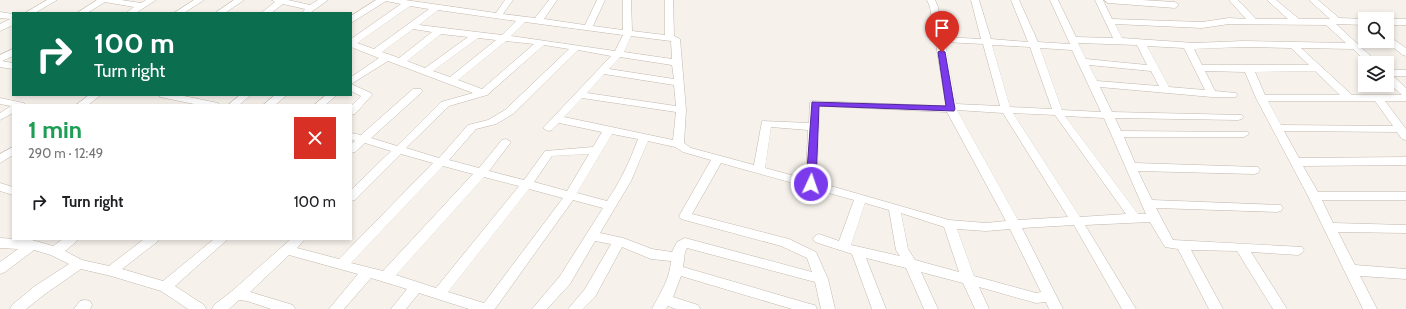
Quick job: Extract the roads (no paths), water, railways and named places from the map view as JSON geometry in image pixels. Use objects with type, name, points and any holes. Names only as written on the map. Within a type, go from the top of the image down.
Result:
[{"type":"street","points":[[31,12],[53,0]]},
{"type":"street","points":[[82,12],[104,0],[142,6]]},
{"type":"street","points":[[132,12],[152,0]]},
{"type":"street","points":[[180,12],[200,0]]},
{"type":"street","points":[[221,12],[240,0]]},
{"type":"street","points":[[266,12],[281,0],[308,10],[324,0]]},
{"type":"street","points":[[352,19],[382,0]]},
{"type":"street","points":[[389,0],[436,8],[675,39],[681,110],[678,144]]},
{"type":"street","points":[[453,9],[461,0]]},
{"type":"street","points":[[498,16],[509,0]]},
{"type":"street","points":[[538,21],[553,0]]},
{"type":"street","points":[[588,28],[601,0]]},
{"type":"street","points":[[548,128],[618,54],[628,33],[627,0]]},
{"type":"street","points":[[669,0],[669,38]]},
{"type":"street","points":[[931,0],[934,7],[952,113],[1014,224],[1056,309]]},
{"type":"street","points":[[975,0],[1006,110],[1129,309]]},
{"type":"street","points":[[1015,0],[1034,44],[1058,113],[1135,218]]},
{"type":"street","points":[[1054,0],[1117,134],[1154,218],[1169,244],[1298,250]]},
{"type":"street","points":[[1099,0],[1119,41]]},
{"type":"street","points":[[1108,0],[1175,5]]},
{"type":"street","points":[[1234,0],[1254,22]]},
{"type":"street","points":[[1272,0],[1296,21]]},
{"type":"street","points":[[1313,0],[1366,56]]},
{"type":"street","points":[[352,43],[409,3]]},
{"type":"street","points":[[375,53],[436,8]]},
{"type":"street","points":[[0,15],[12,16]]},
{"type":"street","points":[[451,81],[505,37],[523,19]]},
{"type":"street","points":[[1109,20],[1202,25],[1229,21],[1358,22]]},
{"type":"street","points":[[0,28],[12,22]]},
{"type":"street","points":[[1394,22],[1406,22]]},
{"type":"street","points":[[411,26],[439,31],[542,42],[677,63]]},
{"type":"street","points":[[400,62],[439,31]]},
{"type":"street","points":[[426,72],[477,34]]},
{"type":"street","points":[[939,39],[1034,44],[1119,41],[1188,46],[1243,44],[1355,46]]},
{"type":"street","points":[[352,196],[445,104],[483,93],[542,42]]},
{"type":"street","points":[[1141,43],[1166,90]]},
{"type":"street","points":[[352,44],[483,93]]},
{"type":"street","points":[[1394,44],[1406,54]]},
{"type":"street","points":[[1188,46],[1212,94]]},
{"type":"street","points":[[1294,46],[1349,98]]},
{"type":"street","points":[[341,265],[441,162],[472,127],[492,122],[509,112],[576,48]]},
{"type":"street","points":[[0,60],[12,53]]},
{"type":"street","points":[[352,79],[387,57]]},
{"type":"street","points":[[1082,62],[1154,68]]},
{"type":"street","points":[[0,64],[12,66]]},
{"type":"street","points":[[1199,68],[1317,68]]},
{"type":"street","points":[[1248,68],[1261,98],[1314,196],[1370,309]]},
{"type":"street","points":[[601,71],[679,83]]},
{"type":"street","points":[[1394,73],[1406,73]]},
{"type":"street","points":[[1394,82],[1406,93]]},
{"type":"street","points":[[1093,84],[1232,95]]},
{"type":"street","points":[[352,88],[367,95],[352,111]]},
{"type":"street","points":[[352,148],[357,138],[417,91]]},
{"type":"street","points":[[579,95],[681,110]]},
{"type":"street","points":[[82,104],[94,96]]},
{"type":"street","points":[[169,96],[209,104]]},
{"type":"street","points":[[234,104],[245,96]]},
{"type":"street","points":[[269,104],[281,96]]},
{"type":"street","points":[[320,104],[331,96]]},
{"type":"street","points":[[1261,98],[1406,98]]},
{"type":"street","points":[[1378,98],[1403,133]]},
{"type":"street","points":[[0,101],[14,104]]},
{"type":"street","points":[[811,184],[815,103],[1108,115],[1238,117]]},
{"type":"street","points":[[0,117],[12,110]]},
{"type":"street","points":[[557,119],[678,144],[687,150],[894,207],[949,224],[986,227],[1014,224],[1154,218]]},
{"type":"street","points":[[759,170],[766,123],[814,127]]},
{"type":"street","points":[[1277,128],[1403,133]]},
{"type":"street","points":[[287,250],[386,277],[487,309],[570,196],[609,129]]},
{"type":"street","points":[[1117,134],[1244,134]]},
{"type":"street","points":[[539,309],[565,280],[610,206],[624,186],[644,136]]},
{"type":"street","points":[[357,138],[441,162],[610,206]]},
{"type":"street","points":[[386,277],[481,172],[506,142]]},
{"type":"street","points":[[439,294],[549,153],[596,150]]},
{"type":"street","points":[[0,159],[12,151]]},
{"type":"street","points":[[718,158],[685,216],[784,242],[812,255],[821,279],[828,309]]},
{"type":"street","points":[[1295,162],[1406,161]]},
{"type":"street","points":[[1131,166],[1254,170]]},
{"type":"street","points":[[0,187],[12,191]]},
{"type":"street","points":[[1314,196],[1406,196]]},
{"type":"street","points":[[861,198],[845,242],[851,249],[880,309]]},
{"type":"street","points":[[1148,204],[1277,208]]},
{"type":"street","points":[[894,207],[902,250],[911,264],[931,309]]},
{"type":"street","points":[[949,224],[969,281],[982,309]]},
{"type":"street","points":[[1330,227],[1406,229]]},
{"type":"street","points":[[592,236],[619,241],[651,254],[677,257]]},
{"type":"street","points":[[819,239],[851,249],[1036,298],[1049,296]]},
{"type":"street","points":[[55,251],[71,240]]},
{"type":"street","points":[[111,271],[152,240]]},
{"type":"street","points":[[166,287],[221,240]]},
{"type":"street","points":[[219,309],[237,295],[298,240]]},
{"type":"street","points":[[575,309],[590,293],[619,241]]},
{"type":"street","points":[[0,243],[32,245],[55,251],[79,264],[111,271],[166,287],[199,309]]},
{"type":"street","points":[[693,309],[662,305],[677,270],[677,257],[681,245],[685,243],[821,279]]},
{"type":"street","points":[[1182,244],[1216,309]]},
{"type":"street","points":[[0,269],[32,245]]},
{"type":"street","points":[[1241,247],[1280,309]]},
{"type":"street","points":[[17,309],[40,290],[79,264]]},
{"type":"street","points":[[677,270],[810,309]]},
{"type":"street","points":[[1351,270],[1406,274]]},
{"type":"street","points":[[336,309],[368,272]]},
{"type":"street","points":[[398,309],[416,287]]},
{"type":"street","points":[[237,295],[247,296],[288,309]]}]
